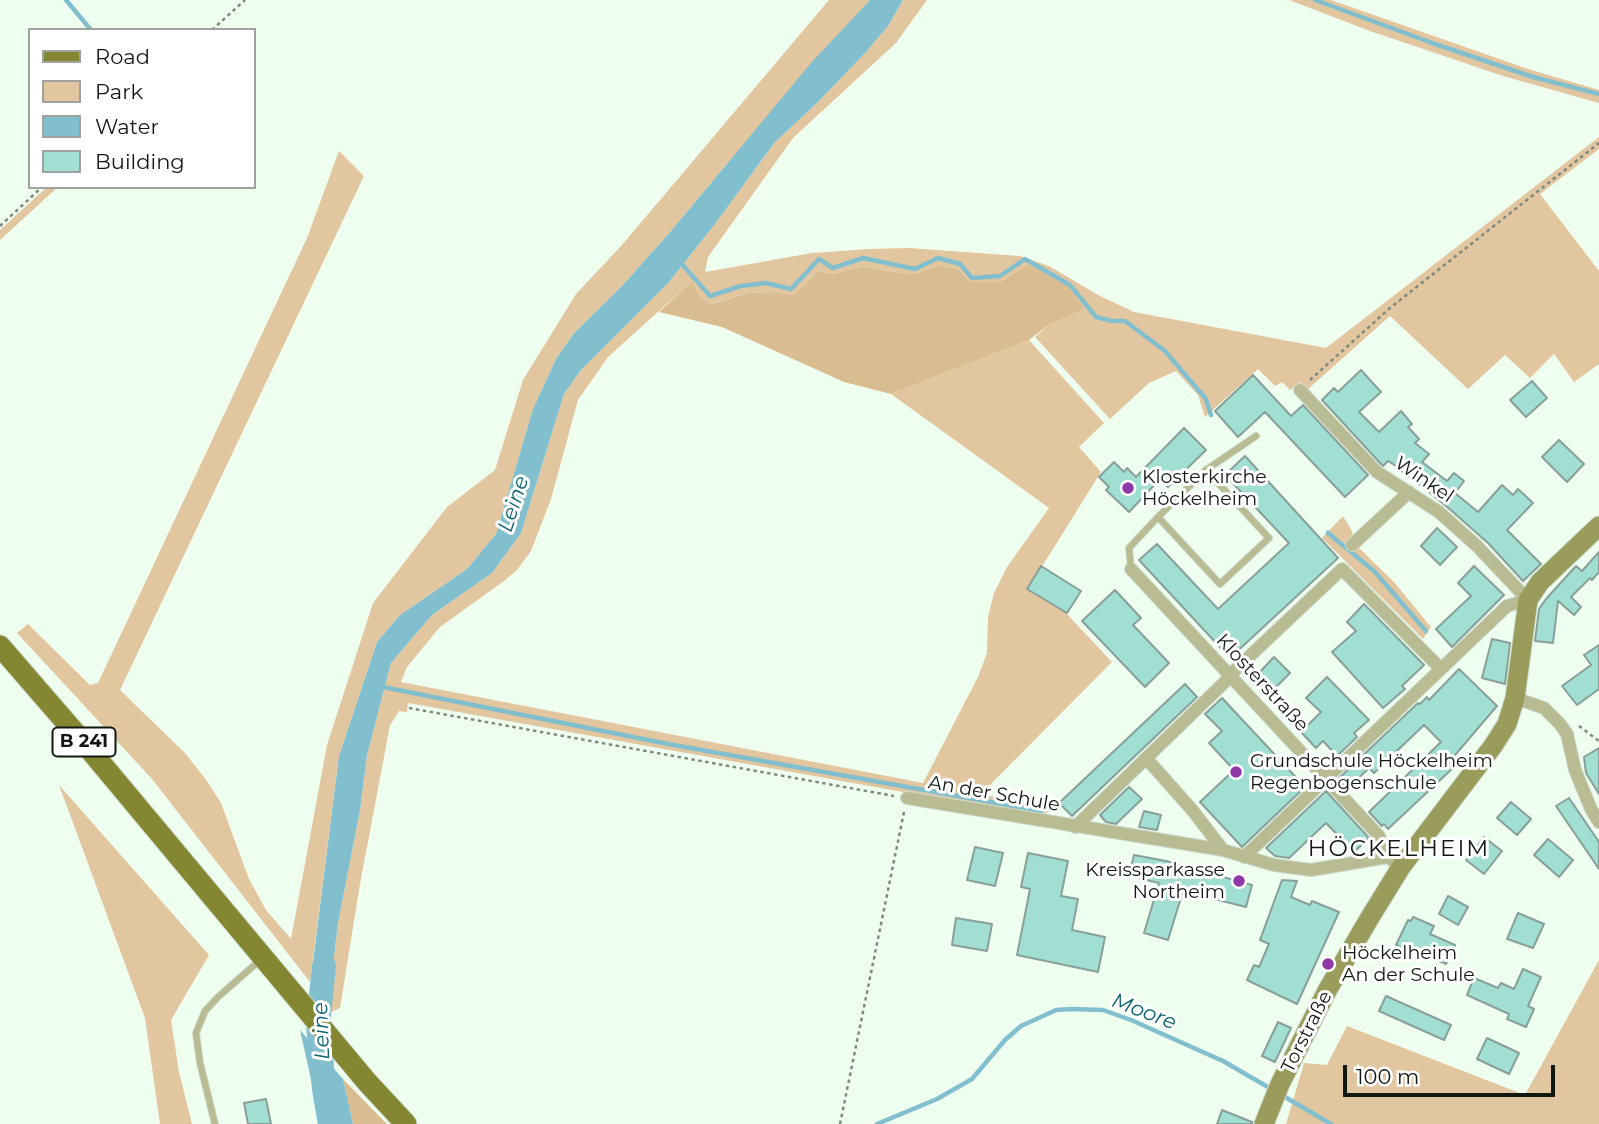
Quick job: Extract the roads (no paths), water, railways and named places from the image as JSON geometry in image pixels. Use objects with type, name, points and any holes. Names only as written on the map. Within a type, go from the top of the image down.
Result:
[{"type":"main road","name":"B 241","points":[[0,646],[352,1064],[406,1124]]},
{"type":"street","name":"Winkel","points":[[1300,390],[1377,472],[1439,512],[1528,600]]},
{"type":"street","points":[[1352,545],[1409,492]]},
{"type":"street","points":[[1244,857],[1507,606],[1528,600],[1540,582],[1590,541],[1599,526]]},
{"type":"street","name":"Klosterstraße","points":[[1131,569],[1379,836],[1395,862]]},
{"type":"street","name":"An der Schule","points":[[1075,827],[1342,569],[1441,669]]},
{"type":"street","name":"Torstraße","points":[[1264,1124],[1280,1084],[1395,862],[1493,746],[1507,724],[1515,698],[1528,600]]},
{"type":"street","points":[[1515,698],[1544,708],[1554,715],[1567,734],[1575,770],[1599,822]]},
{"type":"street","points":[[1146,758],[1223,850]]},
{"type":"street","name":"An der Schule","points":[[907,798],[1223,850],[1274,865],[1311,870],[1395,862]]},
{"type":"lane","points":[[1131,569],[1129,548],[1158,517],[1206,470],[1256,436]]},
{"type":"lane","points":[[1158,517],[1220,584],[1269,538],[1206,470]]},
{"type":"lane","points":[[215,1124],[200,1063],[196,1032],[205,1011],[263,957]]},
{"type":"water","points":[[870,0],[903,0],[888,26],[866,52],[775,142],[669,282],[581,370],[564,394],[521,533],[492,573],[432,615],[391,663],[367,755],[360,810],[338,923],[331,1012],[311,990],[313,962],[339,756],[377,642],[400,615],[467,569],[496,534],[533,409],[556,359],[574,333],[622,286],[671,231],[811,63]]},
{"type":"water","points":[[300,1030],[343,1079],[353,1124],[321,1124]]},
{"type":"waterway","points":[[66,0],[89,28]]},
{"type":"waterway","points":[[1315,0],[1533,77],[1599,94]]},
{"type":"waterway","points":[[680,262],[710,296],[741,286],[766,283],[791,289],[819,259],[833,268],[863,258],[915,269],[938,258],[960,264],[972,278],[1000,276],[1025,259],[1070,285],[1096,317],[1125,321],[1165,351],[1206,399],[1211,415]]},
{"type":"waterway","points":[[1328,533],[1375,572],[1426,631]]},
{"type":"waterway","points":[[378,686],[668,744],[1041,811]]},
{"type":"waterway","name":"Leine","points":[[324,966],[318,1025],[330,1124]]},
{"type":"waterway","name":"Moore","points":[[877,1124],[937,1099],[972,1079],[1005,1040],[1021,1026],[1056,1010],[1103,1010],[1131,1020],[1223,1061],[1273,1090]]},
{"type":"waterway","name":"Moore","points":[[1280,1094],[1331,1124]]},
{"type":"place","name":"Klosterkirche Höckelheim","points":[[1128,488]]},
{"type":"place","name":"Grundschule Höckelheim Regenbogenschule","points":[[1236,772]]},
{"type":"place","name":"Kreissparkasse Northeim","points":[[1239,881]]},
{"type":"place","name":"Höckelheim An der Schule","points":[[1328,964]]},
{"type":"district","name":"HÖCKELHEIM","points":[[1399,849]]}]
